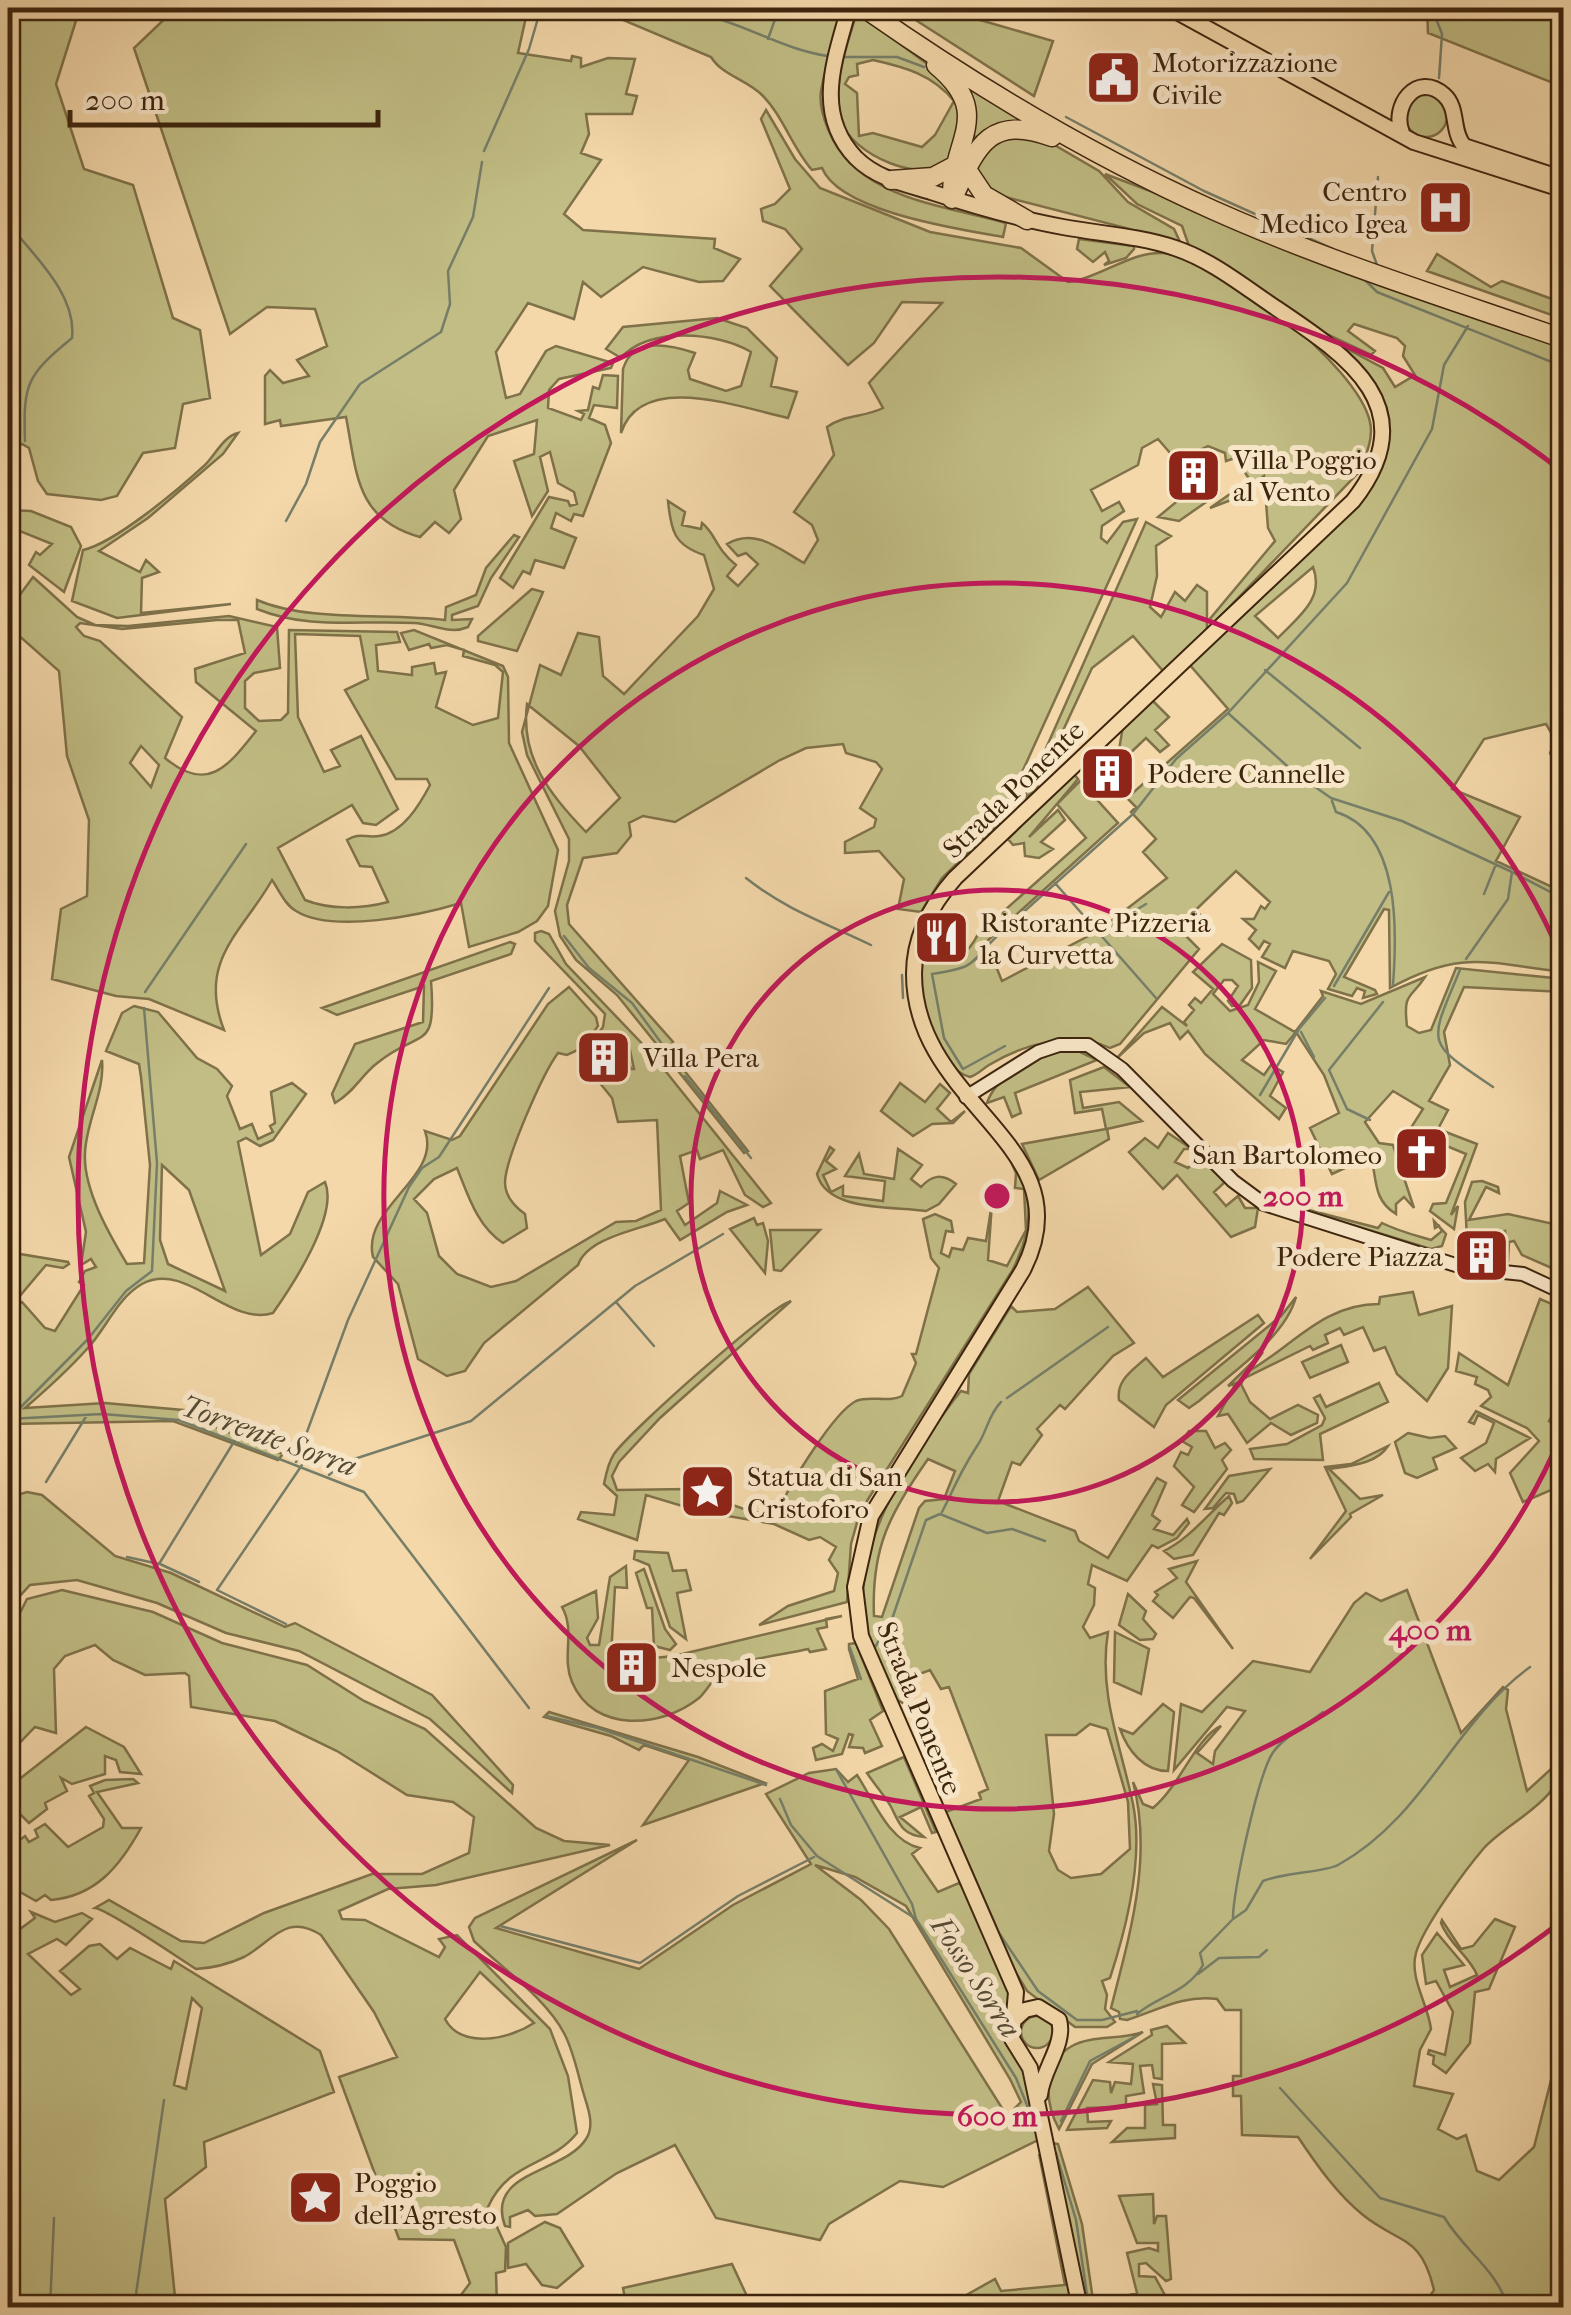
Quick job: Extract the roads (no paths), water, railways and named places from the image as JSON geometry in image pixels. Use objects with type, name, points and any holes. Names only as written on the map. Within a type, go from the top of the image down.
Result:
[{"type":"highway","points":[[864,8],[884,15],[1070,126],[1211,196],[1284,228],[1564,326]]},
{"type":"highway","points":[[884,15],[956,86],[968,112],[974,140],[952,199]]},
{"type":"highway","points":[[884,15],[1007,102],[1101,156]]},
{"type":"highway","points":[[974,140],[1025,130],[1101,156],[1280,237],[1564,339]]},
{"type":"highway","points":[[891,180],[933,177],[960,169]]},
{"type":"highway","points":[[960,169],[984,195],[1027,220]]},
{"type":"main road","name":"Strada Ponente","points":[[849,8],[830,76],[830,106],[842,138],[858,160],[891,180],[952,199],[1027,220],[1157,243],[1212,265],[1344,356],[1368,382],[1383,425],[1374,469],[1354,500],[965,869],[932,909],[915,958],[915,1006],[931,1050],[1028,1172],[1038,1200],[1038,1235],[995,1317],[871,1516],[856,1587],[861,1636],[1017,1997],[1012,2039],[1030,2068],[1080,2308]]},
{"type":"main road","points":[[1172,9],[1414,142],[1564,190]]},
{"type":"main road","points":[[1366,114],[1398,108],[1411,92],[1428,88],[1445,95],[1456,133],[1466,147],[1564,180]]},
{"type":"main road","points":[[1398,108],[1402,132]]},
{"type":"main road","points":[[1428,144],[1446,136],[1454,120]]},
{"type":"main road","points":[[966,1097],[1038,1052],[1060,1045],[1088,1044],[1122,1068],[1257,1200],[1470,1269],[1517,1272],[1564,1293]]},
{"type":"main road","name":"Strada Ponente","points":[[997,1952],[1038,2007],[1059,2020],[1061,2037],[1042,2080],[1040,2116]]},
{"type":"main road","points":[[1015,2019],[1025,2010],[1038,2007]]},
{"type":"main road","points":[[1020,2050],[1033,2057],[1053,2050]]},
{"type":"waterway","points":[[484,151],[529,49],[541,8]]},
{"type":"waterway","points":[[708,8],[712,17],[828,56]]},
{"type":"waterway","points":[[768,39],[779,8]]},
{"type":"waterway","points":[[1432,8],[1442,34],[1439,78]]},
{"type":"waterway","points":[[841,57],[897,57],[924,67]]},
{"type":"waterway","points":[[1066,117],[1204,191],[1333,249]]},
{"type":"waterway","points":[[286,521],[306,484],[320,442],[360,384],[441,332],[450,304],[448,271],[473,217],[482,162]]},
{"type":"waterway","points":[[1377,265],[1372,251],[1378,177]]},
{"type":"waterway","points":[[8,223],[61,291],[72,322],[72,338],[45,362],[31,382],[25,406],[25,441]]},
{"type":"waterway","points":[[1364,279],[1377,292],[1564,367]]},
{"type":"waterway","points":[[1005,1046],[963,1069],[944,1038],[932,974],[971,963],[1133,814],[1176,759],[1228,713],[1347,583],[1432,429],[1444,365],[1468,326]]},
{"type":"waterway","points":[[1265,670],[1360,748]]},
{"type":"waterway","points":[[1229,714],[1295,773],[1331,798],[1402,821],[1512,872],[1508,899],[1466,959]]},
{"type":"waterway","points":[[1332,801],[1336,812],[1357,823],[1373,840],[1384,862],[1394,912],[1393,985]]},
{"type":"waterway","points":[[145,992],[246,844]]},
{"type":"waterway","points":[[1484,894],[1496,864]]},
{"type":"waterway","points":[[1512,872],[1564,899]]},
{"type":"waterway","points":[[746,878],[791,907],[871,945]]},
{"type":"waterway","points":[[1055,883],[1156,998]]},
{"type":"waterway","points":[[1334,986],[1389,892]]},
{"type":"waterway","points":[[1100,932],[1146,904]]},
{"type":"waterway","points":[[564,936],[589,968],[632,1003],[681,1070]]},
{"type":"waterway","points":[[1460,970],[1442,1014],[1439,1040],[1455,1060],[1493,1087]]},
{"type":"waterway","points":[[902,975],[903,998]]},
{"type":"waterway","points":[[296,1462],[348,1320],[409,1187],[422,1168],[439,1157],[549,988]]},
{"type":"waterway","points":[[1260,1095],[1299,1029],[1325,998]]},
{"type":"waterway","points":[[1370,1120],[1347,1109],[1329,1070],[1383,1002]]},
{"type":"waterway","points":[[14,1414],[88,1339],[126,1291],[152,1271],[157,1163],[144,1008]]},
{"type":"waterway","points":[[1301,1032],[1314,1057]]},
{"type":"waterway","points":[[685,1076],[751,1158]]},
{"type":"waterway","points":[[329,1475],[342,1463],[471,1421],[635,1286],[723,1234]]},
{"type":"waterway","points":[[616,1302],[654,1346]]},
{"type":"waterway","points":[[1007,1398],[1108,1327]]},
{"type":"waterway","points":[[949,1498],[1001,1402]]},
{"type":"waterway","name":"Torrente Sorra","points":[[8,1419],[102,1414],[179,1420],[364,1492],[529,1708]]},
{"type":"waterway","points":[[46,1482],[87,1415]]},
{"type":"waterway","points":[[127,1557],[159,1564],[235,1440]]},
{"type":"waterway","points":[[286,1624],[217,1590],[302,1465]]},
{"type":"waterway","points":[[942,1512],[948,1500]]},
{"type":"waterway","points":[[873,1650],[891,1622],[926,1520],[940,1514],[987,1533],[1012,1529],[1045,1541]]},
{"type":"waterway","points":[[160,1564],[199,1582]]},
{"type":"waterway","points":[[850,1648],[861,1679]]},
{"type":"waterway","points":[[1233,1919],[1246,1910],[1263,1881],[1338,1865],[1368,1845],[1417,1795],[1481,1714],[1530,1667]]},
{"type":"waterway","points":[[1137,2014],[1189,1982],[1203,1965],[1200,1953],[1233,1919],[1248,1833],[1268,1763],[1284,1740],[1323,1712]]},
{"type":"waterway","name":"Torrente Sorra","points":[[546,1716],[598,1728],[766,1785]]},
{"type":"waterway","points":[[837,1771],[912,1904],[916,1919]]},
{"type":"waterway","name":"Fosso Sorra","points":[[780,1799],[791,1825],[817,1856],[916,1919],[1016,2078],[1031,2115]]},
{"type":"waterway","points":[[958,1840],[999,1933],[1038,1991],[1077,2020],[1102,2020],[1137,2011]]},
{"type":"waterway","points":[[500,1926],[640,1963],[738,1896],[814,1857]]},
{"type":"waterway","points":[[1198,1974],[1219,1958],[1259,1957],[1267,1950]]},
{"type":"waterway","points":[[1061,2121],[1090,2061],[1136,2036]]},
{"type":"waterway","points":[[1280,2088],[1380,2198],[1444,2217],[1496,2281],[1509,2308]]},
{"type":"waterway","points":[[134,2308],[164,2100]]},
{"type":"waterway","name":"Fosso Sorra","points":[[1056,2153],[1076,2220],[1089,2308]]},
{"type":"waterway","points":[[50,2308],[54,2218]]},
{"type":"place","name":"Motorizzazione Civile","points":[[1113,78]]},
{"type":"place","name":"Centro Medico Igea","points":[[1446,207]]},
{"type":"place","name":"Villa Poggio al Vento","points":[[1194,475]]},
{"type":"place","name":"Podere Cannelle","points":[[1108,773]]},
{"type":"place","name":"Ristorante Pizzeria la Curvetta","points":[[941,938]]},
{"type":"place","name":"Villa Pera","points":[[604,1057]]},
{"type":"place","name":"San Bartolomeo","points":[[1421,1154]]},
{"type":"place","name":"Podere Piazza","points":[[1482,1256]]},
{"type":"place","name":"Statua di San Cristoforo","points":[[708,1492]]},
{"type":"place","name":"Nespole","points":[[632,1667]]},
{"type":"place","name":"Poggio dell'Agresto","points":[[315,2198]]}]
